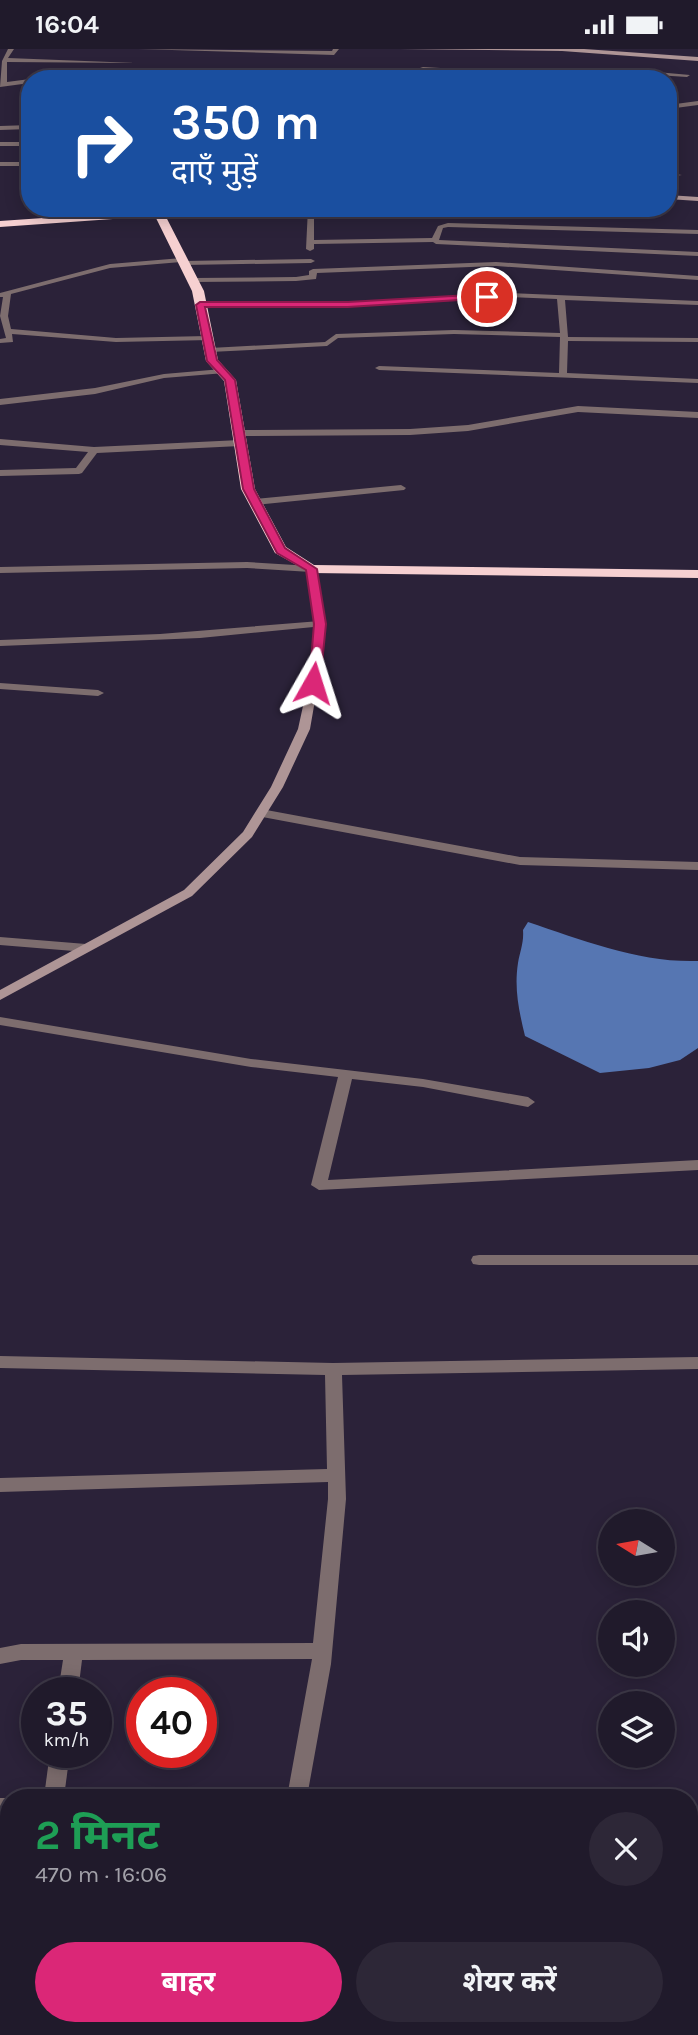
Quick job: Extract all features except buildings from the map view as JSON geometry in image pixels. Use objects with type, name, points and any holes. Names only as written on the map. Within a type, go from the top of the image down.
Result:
[{"type":"highway","points":[[0,224],[85,217]]},
{"type":"highway","points":[[161,217],[192,280],[212,361],[230,380],[248,489],[281,550],[312,569],[698,574]]},
{"type":"street","points":[[11,49],[4,59],[2,85],[21,82]]},
{"type":"street","points":[[130,70],[141,49],[335,51],[329,64],[338,65],[336,70]]},
{"type":"street","points":[[403,49],[562,49],[698,59]]},
{"type":"street","points":[[243,70],[248,51]]},
{"type":"street","points":[[4,59],[133,62]]},
{"type":"street","points":[[420,70],[441,70]]},
{"type":"street","points":[[677,74],[687,75]]},
{"type":"street","points":[[677,106],[698,103]]},
{"type":"street","points":[[0,128],[21,127]]},
{"type":"street","points":[[0,144],[21,144]]},
{"type":"street","points":[[0,164],[21,164]]},
{"type":"street","points":[[677,198],[698,199]]},
{"type":"street","points":[[192,280],[313,277],[309,242],[311,217]]},
{"type":"street","points":[[484,224],[486,217]]},
{"type":"street","points":[[438,259],[436,241],[440,227],[484,224],[698,232]]},
{"type":"street","points":[[309,242],[436,241],[698,254]]},
{"type":"street","points":[[313,271],[390,270],[438,259],[698,278]]},
{"type":"street","points":[[0,341],[10,340],[4,316],[3,295],[110,265],[183,261],[312,261]]},
{"type":"street","points":[[200,305],[348,305],[509,295],[698,303]]},
{"type":"street","points":[[561,297],[563,376]]},
{"type":"street","points":[[8,331],[209,344],[327,344],[336,336],[454,333],[698,340]]},
{"type":"street","points":[[379,368],[698,381]]},
{"type":"street","points":[[0,402],[95,391],[163,376],[222,371]]},
{"type":"street","points":[[0,442],[94,450],[240,438],[468,428],[578,409],[698,415]]},
{"type":"street","points":[[0,473],[79,471],[94,450]]},
{"type":"street","points":[[256,502],[401,488]]},
{"type":"street","points":[[0,570],[247,565],[312,569],[320,624],[304,729],[277,787],[248,834],[188,893],[0,996]]},
{"type":"street","points":[[0,643],[119,641],[320,624]]},
{"type":"street","points":[[0,686],[98,693]]},
{"type":"street","points":[[261,813],[453,851],[520,860],[698,866]]},
{"type":"street","points":[[0,941],[86,947]]},
{"type":"street","points":[[0,1021],[251,1063],[423,1083],[528,1102]]},
{"type":"street","points":[[346,1074],[320,1185],[698,1165]]},
{"type":"street","points":[[480,1260],[698,1259]]},
{"type":"street","points":[[0,1362],[333,1369],[698,1363]]},
{"type":"street","points":[[298,1789],[321,1651],[337,1499],[333,1369]]},
{"type":"street","points":[[0,1485],[336,1475]]},
{"type":"street","points":[[0,1655],[22,1652],[321,1651]]},
{"type":"street","points":[[70,1677],[74,1652]]},
{"type":"street","points":[[55,1789],[58,1768]]},
{"type":"water","points":[[528,922],[633,954],[676,961],[698,961],[698,1048],[680,1060],[649,1068],[600,1073],[525,1036],[517,982],[523,930]]},
{"type":"route","points":[[313,683],[320,624],[312,569],[281,550],[248,489],[230,380],[212,361],[200,305],[348,305],[487,297]]}]
